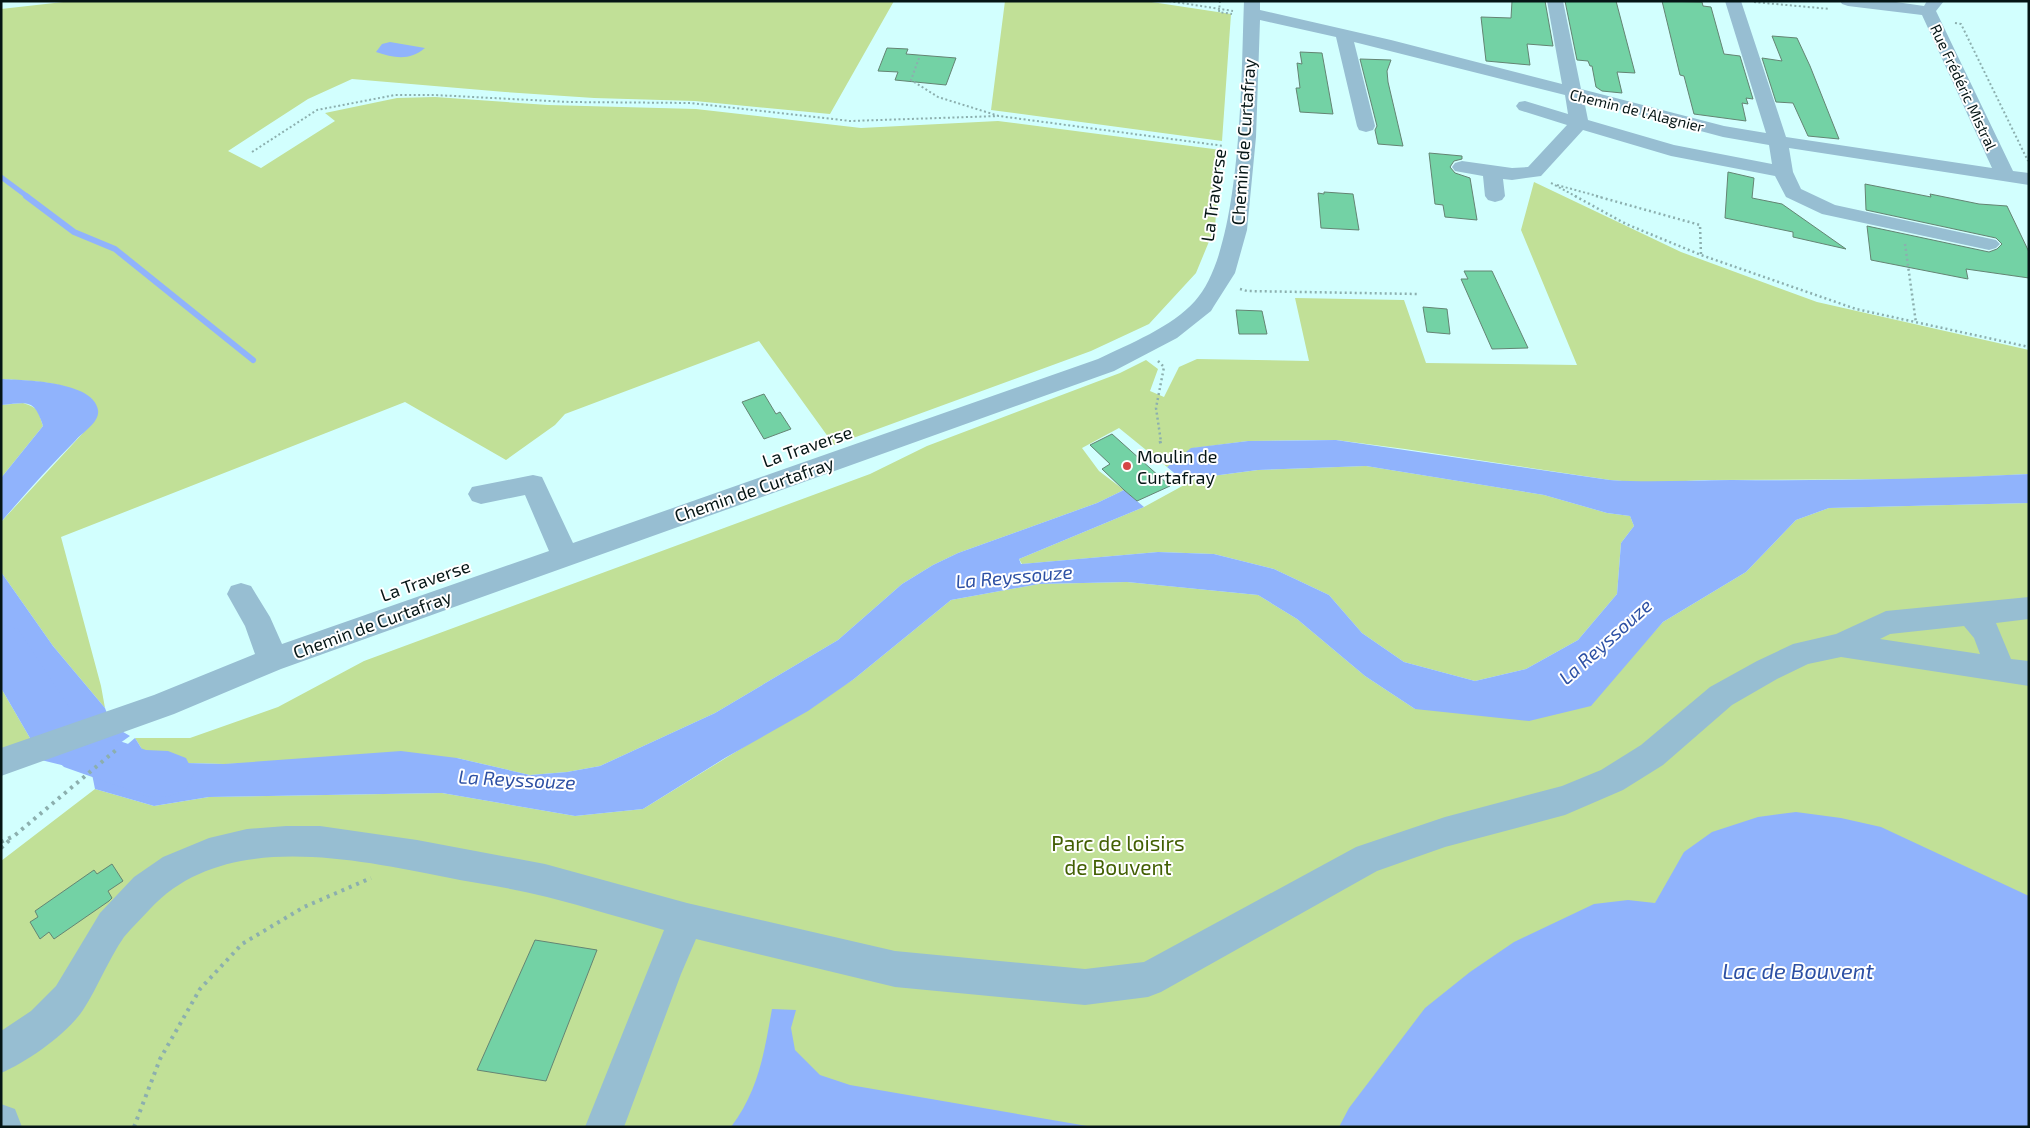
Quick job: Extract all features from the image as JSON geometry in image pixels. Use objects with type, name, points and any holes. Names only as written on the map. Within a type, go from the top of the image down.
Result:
[{"type":"street","points":[[1556,1],[1579,123]]},
{"type":"street","points":[[1733,1],[1778,142],[1783,172],[1793,193],[1829,210],[1989,244]]},
{"type":"street","points":[[1842,5],[1932,6]]},
{"type":"street","name":"Rue Frédéric Mistral","points":[[1932,6],[2006,176]]},
{"type":"street","name":"Chemin de l'Alagnier","points":[[1252,7],[1344,34],[1723,131],[1778,142],[2029,179]]},
{"type":"street","name":"Chemin de Curtafray","points":[[13,758],[118,734],[163,705],[271,660],[1106,365],[1168,333],[1203,306],[1224,273],[1237,230],[1247,137],[1252,7]]},
{"type":"street","points":[[1344,34],[1366,126]]},
{"type":"street","points":[[1525,106],[1671,150],[1783,172]]},
{"type":"street","points":[[1462,168],[1512,174],[1534,172],[1579,123]]},
{"type":"street","points":[[1492,172],[1495,196]]},
{"type":"street","points":[[481,494],[533,484],[565,556]]},
{"type":"street","points":[[241,594],[255,617],[269,649],[271,660]]},
{"type":"street","points":[[1,1054],[44,1024],[69,999],[112,926],[146,889],[175,868],[209,854],[247,845],[286,841],[320,841],[417,856],[545,880],[687,920],[895,969],[1085,987],[1148,979],[1368,858],[1445,832],[1565,800],[1612,780],[1652,755],[1721,696],[1767,670],[1804,653],[1841,645],[1886,623],[2029,608]]},
{"type":"street","points":[[1972,614],[2015,672]]},
{"type":"street","points":[[1841,645],[2015,672]]},
{"type":"street","points":[[604,1127],[664,969],[687,920]]},
{"type":"street","points":[[1,1123],[3,1127]]},
{"type":"path","points":[[1169,1],[1219,9],[1252,7]]},
{"type":"path","points":[[1219,9],[1220,1]]},
{"type":"path","points":[[1747,1],[1842,5]]},
{"type":"path","points":[[919,58],[910,80],[938,97],[999,116]]},
{"type":"path","points":[[252,152],[317,110],[395,95],[435,95],[569,102],[691,103],[850,121],[999,116],[1245,149]]},
{"type":"path","points":[[1701,255],[1700,225],[1549,182],[1626,224],[1701,255],[1856,308],[2029,347]]},
{"type":"path","points":[[1902,226],[1916,323]]},
{"type":"path","points":[[1217,283],[1247,291],[1416,294]]},
{"type":"path","points":[[1144,346],[1164,367],[1156,408],[1161,445]]},
{"type":"path","points":[[1,848],[73,785],[118,734]]},
{"type":"path","points":[[1,842],[14,836]]},
{"type":"path","points":[[134,1127],[160,1059],[200,989],[242,944],[304,907],[417,856]]},
{"type":"green space","points":[[72,1],[894,1],[830,114],[695,101],[594,98],[352,79],[308,99],[228,151],[261,168],[335,121],[325,113],[397,98],[435,97],[548,105],[696,109],[861,128],[998,121],[1221,150],[1215,227],[1196,273],[1149,324],[1091,351],[834,445],[759,341],[565,414],[555,425],[506,460],[405,402],[61,537],[101,686],[105,708],[53,646],[1,572],[1,522],[94,421],[92,399],[81,393],[60,385],[1,379],[1,9]]},
{"type":"green space","points":[[1005,1],[1145,1],[1231,14],[1222,141],[991,110]]},
{"type":"green space","points":[[1534,182],[1681,252],[1817,302],[2029,350],[2029,474],[1928,479],[1705,480],[1647,483],[1610,480],[1336,440],[1248,441],[1194,448],[1167,467],[1119,428],[1082,448],[1099,471],[1124,490],[1097,503],[958,553],[933,565],[902,584],[838,640],[715,713],[600,766],[567,772],[530,775],[457,758],[224,764],[150,762],[135,738],[190,738],[278,707],[364,661],[870,474],[927,446],[1120,373],[1146,360],[1158,369],[1150,391],[1164,397],[1179,367],[1197,359],[1309,361],[1295,298],[1404,300],[1426,363],[1577,365],[1521,230]]},
{"type":"green space","points":[[23,403],[37,411],[43,426],[1,478],[1,405]]},
{"type":"green space","points":[[1366,466],[1544,495],[1607,513],[1630,516],[1634,526],[1621,543],[1617,594],[1578,640],[1526,669],[1475,681],[1404,662],[1362,633],[1329,595],[1274,569],[1214,554],[1158,552],[1022,564],[1019,559],[1144,507],[1197,478],[1258,470]]},
{"type":"green space","name":"Parc de loisirs de Bouvent","points":[[2029,503],[2029,1127],[1,1127],[1,861],[95,789],[154,806],[209,797],[442,793],[575,816],[643,809],[854,679],[951,600],[1039,584],[1127,582],[1258,595],[1297,619],[1365,676],[1415,709],[1636,652],[1663,622],[1746,572],[1796,520],[1829,508]]},
{"type":"green space","points":[[1,688],[34,745],[1,756]]},
{"type":"water","points":[[390,42],[425,48],[408,57],[389,56],[376,52],[382,44]]},
{"type":"water","points":[[1,379],[25,380],[71,388],[84,393],[94,400],[98,414],[94,423],[47,470],[1,522],[1,478],[43,426],[40,417],[29,404],[1,405]]},
{"type":"water","points":[[1336,440],[1625,481],[1880,479],[2029,474],[2029,503],[1829,508],[1796,520],[1746,572],[1663,622],[1591,706],[1529,721],[1415,709],[1365,676],[1297,619],[1258,595],[1127,582],[1039,584],[951,600],[854,679],[808,711],[725,758],[643,809],[575,816],[442,793],[209,797],[154,806],[95,789],[92,774],[135,738],[150,762],[224,764],[401,751],[457,758],[530,775],[567,772],[600,766],[715,713],[838,640],[902,584],[933,565],[958,553],[1097,503],[1124,490],[1144,507],[1019,559],[1021,564],[1158,552],[1214,554],[1274,569],[1329,595],[1362,633],[1404,662],[1475,681],[1526,669],[1578,640],[1617,594],[1621,543],[1634,526],[1630,516],[1607,513],[1544,495],[1366,466],[1258,470],[1197,478],[1179,477],[1167,467],[1191,448],[1248,441]]},
{"type":"water","points":[[1,572],[53,646],[105,708],[108,716],[34,745],[1,688]]},
{"type":"water","points":[[113,726],[130,736],[82,770],[37,759]]},
{"type":"water","name":"Lac de Bouvent","points":[[1796,812],[1841,818],[1881,827],[2029,896],[2029,1127],[1339,1127],[1349,1108],[1425,1008],[1470,972],[1514,942],[1594,904],[1628,900],[1655,903],[1684,852],[1712,832],[1758,817]]},
{"type":"water","points":[[772,1009],[796,1010],[791,1028],[795,1050],[820,1075],[850,1085],[1093,1127],[731,1127],[748,1099],[759,1071]]},
{"type":"building","points":[[1512,1],[1545,1],[1553,46],[1527,44],[1530,65],[1486,61],[1481,17],[1511,18]]},
{"type":"building","points":[[1565,1],[1616,1],[1635,73],[1617,72],[1622,93],[1602,91],[1596,87],[1592,66],[1590,66],[1588,61],[1577,60]]},
{"type":"building","points":[[1662,1],[1702,2],[1703,6],[1711,7],[1724,54],[1740,56],[1753,99],[1746,98],[1748,104],[1742,103],[1746,121],[1694,114],[1684,76],[1680,75]]},
{"type":"building","points":[[1772,36],[1797,38],[1839,139],[1808,136],[1793,103],[1776,102],[1762,58],[1782,61]]},
{"type":"building","points":[[887,48],[908,49],[906,54],[956,58],[946,85],[895,80],[898,72],[878,71]]},
{"type":"building","points":[[1300,52],[1322,53],[1333,114],[1300,112],[1296,88],[1300,88],[1297,63],[1302,64]]},
{"type":"building","points":[[1360,59],[1391,60],[1387,71],[1388,82],[1403,146],[1378,144],[1375,130],[1377,126]]},
{"type":"building","points":[[1429,153],[1462,156],[1462,159],[1454,161],[1450,167],[1455,173],[1470,178],[1477,220],[1445,217],[1443,205],[1435,204]]},
{"type":"building","points":[[1728,172],[1754,178],[1752,198],[1782,204],[1846,249],[1793,237],[1793,232],[1725,218]]},
{"type":"building","points":[[1865,184],[1931,197],[1930,194],[1979,204],[2007,206],[2029,252],[2029,278],[1966,269],[1968,279],[1871,260],[1867,226],[1989,252],[1997,249],[2002,244],[1996,238],[1866,210]]},
{"type":"building","points":[[1324,192],[1353,194],[1359,230],[1321,228],[1318,193],[1324,194]]},
{"type":"building","points":[[1464,271],[1492,271],[1528,348],[1492,349],[1461,279],[1468,279]]},
{"type":"building","points":[[1423,307],[1447,309],[1450,334],[1427,332]]},
{"type":"building","points":[[1236,310],[1262,311],[1267,334],[1239,334]]},
{"type":"building","points":[[764,394],[776,414],[780,412],[791,429],[764,439],[742,402]]},
{"type":"building","name":"Moulin de Curtafray","points":[[1112,434],[1170,486],[1137,501],[1124,490],[1102,469],[1110,464],[1090,445]]},
{"type":"building","points":[[112,864],[123,881],[108,891],[112,898],[54,939],[49,932],[40,939],[30,922],[38,917],[35,911],[94,870],[97,874]]},
{"type":"building","points":[[535,940],[597,950],[546,1081],[477,1070]]},
{"type":"waterway","points":[[1,177],[28,197]]},
{"type":"waterway","points":[[26,196],[74,232],[115,249],[253,360]]},
{"type":"waterway","name":"La Reyssouze","points":[[1,643],[51,722],[82,751],[146,773],[168,774]]},
{"type":"place","name":"Moulin de Curtafray","points":[[1127,466]]}]
